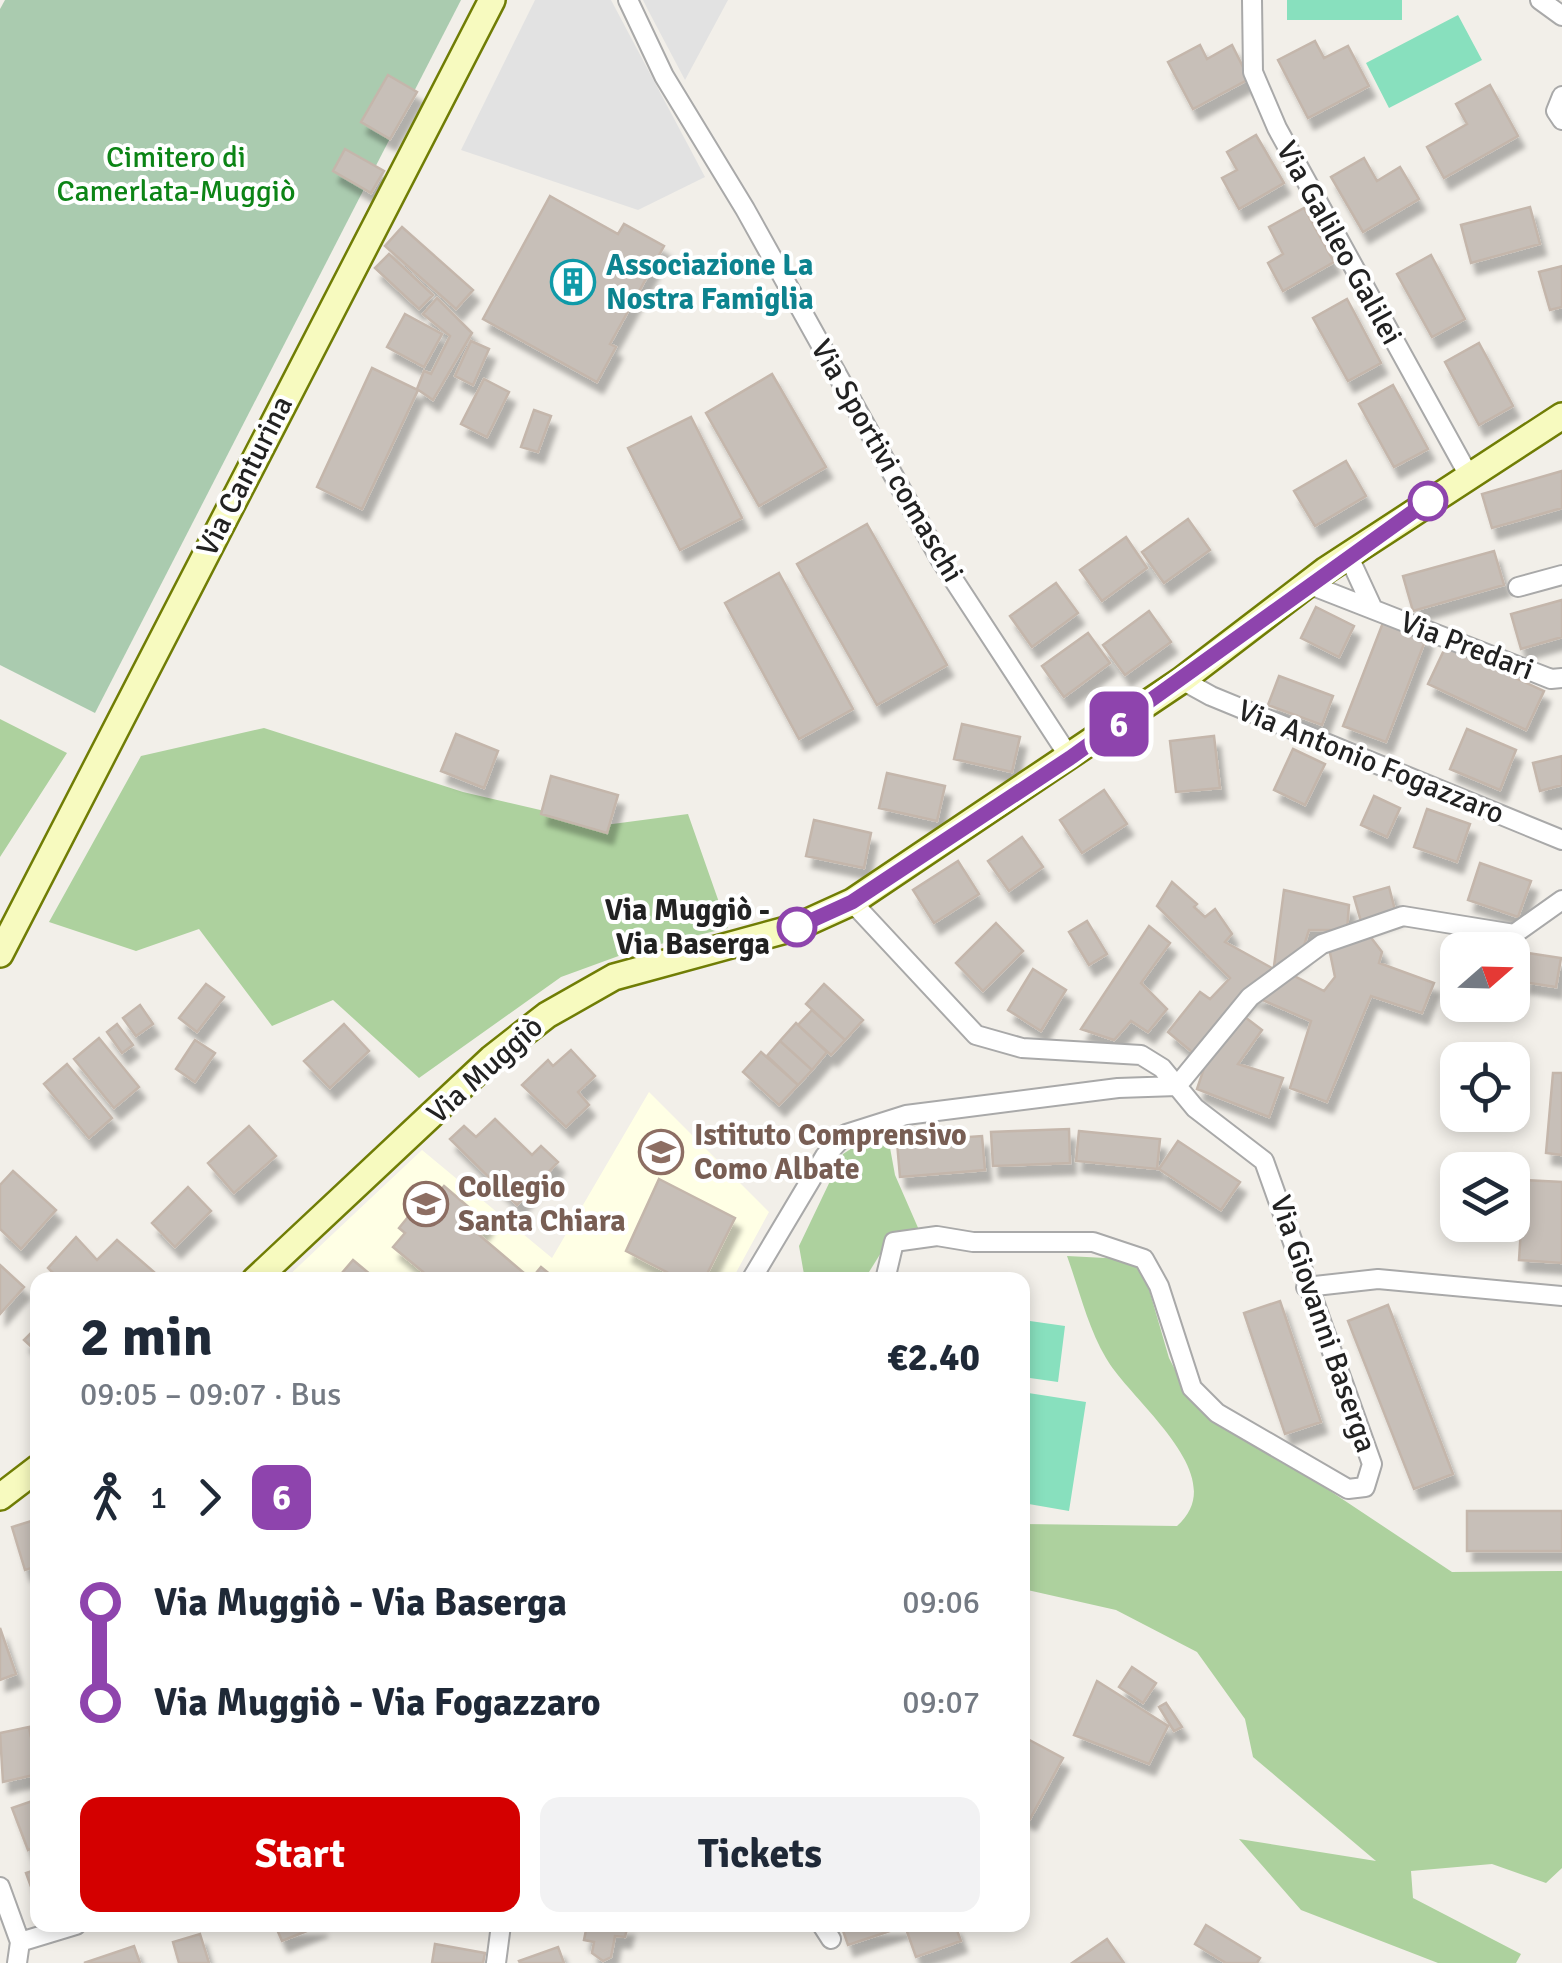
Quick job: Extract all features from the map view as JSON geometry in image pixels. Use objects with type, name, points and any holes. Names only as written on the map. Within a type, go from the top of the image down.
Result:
[{"type":"street","name":"Via Canturina","points":[[0,954],[492,0]]},
{"type":"street","name":"Via Sportivi comaschi","points":[[628,0],[664,76],[745,209],[940,559],[1070,758]]},
{"type":"street","name":"Via Galileo Galilei","points":[[1252,0],[1254,72],[1276,128],[1468,474]]},
{"type":"street","points":[[1540,0],[1562,16]]},
{"type":"street","points":[[1562,96],[1556,111],[1562,120]]},
{"type":"street","name":"Via Muggiò","points":[[264,1272],[492,1058],[546,1014],[614,977],[797,927],[852,902],[1182,680],[1348,555],[1562,416]]},
{"type":"street","points":[[1348,555],[1372,610]]},
{"type":"street","points":[[1518,587],[1562,575]]},
{"type":"street","name":"Via Predari","points":[[1308,584],[1551,679],[1562,678]]},
{"type":"street","name":"Via Antonio Fogazzaro","points":[[1182,680],[1211,696],[1562,840]]},
{"type":"street","points":[[756,1272],[825,1156],[846,1134],[906,1115],[1118,1088],[1177,1086],[1250,998],[1322,944],[1403,916],[1514,934],[1562,900]]},
{"type":"street","name":"Via Giovanni Baserga","points":[[852,902],[976,1035],[1022,1048],[1140,1055],[1162,1068],[1195,1108],[1264,1161],[1280,1196],[1306,1288],[1372,1464],[1365,1487],[1348,1489],[1217,1413],[1192,1388],[1158,1286],[1144,1259],[1093,1242],[973,1242],[938,1236],[894,1242],[887,1272]]},
{"type":"street","points":[[1306,1288],[1378,1279],[1562,1296]]},
{"type":"street","points":[[0,1497],[30,1474]]},
{"type":"street","points":[[0,1887],[20,1942],[17,1963]]},
{"type":"street","points":[[20,1942],[53,1932]]},
{"type":"street","points":[[496,1963],[500,1932]]},
{"type":"shaded area","points":[[535,0],[611,0],[705,177],[638,210],[461,150]]},
{"type":"shaded area","points":[[643,0],[728,0],[685,80],[648,10]]},
{"type":"shaded area","points":[[649,1092],[769,1212],[736,1272],[292,1272],[422,1150],[552,1258]]},
{"type":"green space","name":"Cimitero di Camerlata-Muggiò","points":[[5,0],[461,0],[95,713],[0,665],[0,9]]},
{"type":"green space","points":[[1287,0],[1402,0],[1402,20],[1287,20]]},
{"type":"green space","points":[[1458,15],[1482,60],[1389,108],[1366,63]]},
{"type":"green space","points":[[0,719],[67,753],[0,857]]},
{"type":"green space","points":[[264,728],[463,792],[605,825],[688,814],[728,928],[635,950],[561,977],[419,1078],[333,1000],[272,1026],[199,929],[136,951],[49,922],[141,756]]},
{"type":"green space","points":[[886,1126],[895,1175],[919,1230],[884,1248],[869,1272],[804,1272],[799,1246],[843,1154]]},
{"type":"green space","points":[[1067,1256],[1125,1259],[1144,1272],[1169,1358],[1184,1387],[1207,1409],[1452,1572],[1562,1571],[1562,1868],[1546,1883],[1492,1864],[1411,1871],[1413,1898],[1521,1954],[1516,1963],[1438,1963],[1301,1910],[1239,1839],[1376,1861],[1253,1757],[1245,1719],[1197,1652],[1116,1610],[1030,1591],[1030,1524],[1177,1526],[1191,1506],[1193,1485],[1186,1462],[1106,1358]]},
{"type":"green space","points":[[1030,1321],[1065,1326],[1058,1382],[1030,1378]]},
{"type":"green space","points":[[1030,1393],[1086,1402],[1069,1511],[1030,1504]]},
{"type":"building","points":[[1315,41],[1324,58],[1348,46],[1369,86],[1308,118],[1278,60]]},
{"type":"building","points":[[1200,45],[1207,59],[1232,45],[1249,79],[1193,109],[1168,62]]},
{"type":"building","points":[[388,75],[417,92],[390,139],[361,122]]},
{"type":"building","points":[[1490,85],[1518,136],[1444,178],[1427,147],[1467,124],[1456,104]]},
{"type":"building","points":[[1256,135],[1284,183],[1239,209],[1222,178],[1237,170],[1227,152]]},
{"type":"building","points":[[345,149],[384,171],[371,193],[333,171]]},
{"type":"building","points":[[1364,158],[1377,181],[1400,167],[1419,199],[1363,232],[1331,177]]},
{"type":"building","name":"Associazione La Nostra Famiglia","points":[[550,196],[618,234],[624,224],[664,246],[610,344],[616,347],[597,382],[483,319]]},
{"type":"building","points":[[1530,207],[1540,244],[1471,263],[1461,225]]},
{"type":"building","points":[[1304,208],[1334,262],[1283,291],[1268,263],[1283,254],[1269,227]]},
{"type":"building","points":[[402,227],[473,290],[456,309],[385,246]]},
{"type":"building","points":[[389,254],[433,295],[419,309],[375,268]]},
{"type":"building","points":[[1431,255],[1465,319],[1432,337],[1397,274]]},
{"type":"building","points":[[1562,266],[1562,307],[1550,310],[1539,272]]},
{"type":"building","points":[[437,298],[472,333],[433,400],[417,389],[424,371],[431,374],[450,336],[423,314]]},
{"type":"building","points":[[1347,299],[1381,363],[1348,381],[1313,318]]},
{"type":"building","points":[[405,314],[442,334],[424,367],[387,347]]},
{"type":"building","points":[[471,341],[489,349],[473,385],[455,376]]},
{"type":"building","points":[[1479,343],[1513,406],[1479,425],[1445,362]]},
{"type":"building","points":[[372,368],[418,390],[362,509],[317,487]]},
{"type":"building","points":[[772,374],[826,467],[759,506],[706,413]]},
{"type":"building","points":[[484,379],[509,392],[487,437],[461,424]]},
{"type":"building","points":[[1393,385],[1428,449],[1394,467],[1359,404]]},
{"type":"building","points":[[534,410],[551,416],[538,452],[521,447]]},
{"type":"building","points":[[691,417],[742,518],[680,550],[628,448]]},
{"type":"building","points":[[1346,461],[1366,496],[1315,526],[1294,491]]},
{"type":"building","points":[[1562,471],[1562,508],[1492,528],[1482,494]]},
{"type":"building","points":[[1188,519],[1210,550],[1164,583],[1142,552]]},
{"type":"building","points":[[867,524],[947,665],[877,705],[797,564]]},
{"type":"building","points":[[1126,537],[1147,568],[1102,601],[1080,570]]},
{"type":"building","points":[[1494,551],[1504,585],[1413,611],[1403,576]]},
{"type":"building","points":[[779,573],[853,709],[799,739],[725,603]]},
{"type":"building","points":[[1056,583],[1078,613],[1032,647],[1010,616]]},
{"type":"building","points":[[1562,600],[1562,637],[1521,649],[1511,614]]},
{"type":"building","points":[[1316,607],[1354,626],[1339,657],[1301,638]]},
{"type":"building","points":[[1149,611],[1171,642],[1125,675],[1103,645]]},
{"type":"building","points":[[1384,620],[1427,636],[1386,742],[1343,726]]},
{"type":"building","points":[[1088,633],[1110,663],[1064,697],[1042,666]]},
{"type":"building","points":[[1446,646],[1544,691],[1526,730],[1428,684]]},
{"type":"building","points":[[1279,676],[1333,696],[1322,725],[1268,705]]},
{"type":"building","points":[[962,724],[1020,737],[1012,772],[954,759]]},
{"type":"building","points":[[1467,729],[1516,750],[1500,790],[1450,769]]},
{"type":"building","points":[[456,734],[498,751],[484,788],[441,771]]},
{"type":"building","points":[[1214,736],[1220,788],[1176,792],[1170,741]]},
{"type":"building","points":[[1293,749],[1325,764],[1305,805],[1274,790]]},
{"type":"building","points":[[1562,756],[1562,785],[1540,791],[1533,763]]},
{"type":"building","points":[[887,773],[945,786],[937,821],[879,808]]},
{"type":"building","points":[[551,776],[618,795],[607,833],[541,814]]},
{"type":"building","points":[[1104,790],[1127,824],[1082,853],[1060,820]]},
{"type":"building","points":[[1374,796],[1400,808],[1387,837],[1361,825]]},
{"type":"building","points":[[1427,809],[1470,824],[1457,862],[1414,847]]},
{"type":"building","points":[[814,820],[871,833],[864,868],[806,856]]},
{"type":"building","points":[[1022,837],[1043,867],[1009,891],[988,861]]},
{"type":"building","points":[[958,861],[979,894],[934,923],[913,890]]},
{"type":"building","points":[[1480,863],[1531,881],[1518,917],[1468,900]]},
{"type":"building","points":[[1172,882],[1197,904],[1194,907],[1205,917],[1215,909],[1232,934],[1225,942],[1272,968],[1198,1057],[1168,1032],[1200,992],[1210,999],[1230,978],[1157,906]]},
{"type":"building","points":[[1389,887],[1396,914],[1362,925],[1354,897]]},
{"type":"building","points":[[1284,890],[1349,905],[1347,930],[1309,930],[1301,955],[1273,974]]},
{"type":"building","points":[[1087,921],[1107,954],[1089,965],[1069,932]]},
{"type":"building","points":[[996,923],[1023,951],[983,991],[956,963]]},
{"type":"building","points":[[1149,926],[1170,943],[1141,983],[1167,1009],[1148,1032],[1131,1021],[1114,1040],[1081,1029]]},
{"type":"building","points":[[1366,931],[1382,952],[1379,963],[1434,983],[1422,1013],[1371,996],[1327,1102],[1290,1088],[1311,1021],[1253,996],[1294,976],[1324,991],[1335,977],[1328,943]]},
{"type":"building","points":[[1530,953],[1561,958],[1556,987],[1530,983]]},
{"type":"building","points":[[1033,969],[1066,990],[1041,1031],[1008,1010]]},
{"type":"building","points":[[206,984],[224,997],[197,1032],[179,1018]]},
{"type":"building","points":[[824,984],[863,1020],[845,1040],[806,1004]]},
{"type":"building","points":[[140,1005],[153,1024],[136,1036],[123,1018]]},
{"type":"building","points":[[812,1010],[845,1040],[831,1055],[798,1025]]},
{"type":"building","points":[[1241,1014],[1262,1030],[1238,1064],[1283,1078],[1269,1117],[1197,1089],[1206,1062]]},
{"type":"building","points":[[796,1023],[827,1052],[812,1070],[780,1041]]},
{"type":"building","points":[[117,1024],[133,1045],[122,1053],[107,1032]]},
{"type":"building","points":[[344,1024],[369,1051],[330,1088],[304,1061]]},
{"type":"building","points":[[99,1038],[139,1087],[114,1108],[74,1059]]},
{"type":"building","points":[[195,1040],[215,1053],[195,1082],[176,1069]]},
{"type":"building","points":[[780,1041],[812,1070],[798,1085],[767,1056]]},
{"type":"building","points":[[571,1050],[595,1076],[578,1092],[589,1105],[566,1127],[522,1085],[548,1060],[553,1066]]},
{"type":"building","points":[[761,1052],[798,1085],[779,1105],[743,1072]]},
{"type":"building","points":[[67,1064],[112,1118],[89,1138],[44,1084]]},
{"type":"building","points":[[1553,1073],[1562,1073],[1562,1155],[1546,1153]]},
{"type":"building","points":[[495,1119],[532,1155],[541,1146],[558,1162],[517,1205],[450,1139],[464,1126],[476,1137]]},
{"type":"building","points":[[249,1126],[276,1156],[234,1193],[208,1163]]},
{"type":"building","points":[[1069,1129],[1070,1163],[993,1166],[991,1132]]},
{"type":"building","points":[[1079,1131],[1160,1139],[1157,1169],[1076,1161]]},
{"type":"building","points":[[982,1136],[985,1170],[900,1177],[897,1142]]},
{"type":"building","points":[[1178,1141],[1240,1182],[1221,1210],[1159,1169]]},
{"type":"building","points":[[13,1171],[56,1210],[21,1249],[0,1229],[0,1185]]},
{"type":"building","points":[[659,1179],[735,1218],[708,1272],[667,1272],[626,1251]]},
{"type":"building","points":[[1530,1180],[1562,1182],[1562,1263],[1519,1260],[1520,1242],[1530,1242]]},
{"type":"building","points":[[444,1186],[487,1223],[478,1234],[523,1272],[423,1272],[393,1247],[405,1233],[399,1228],[426,1195],[433,1200]]},
{"type":"building","points":[[188,1187],[211,1211],[175,1247],[152,1223]]},
{"type":"building","points":[[76,1237],[97,1260],[117,1240],[154,1272],[52,1272],[48,1268]]},
{"type":"building","points":[[353,1260],[367,1272],[343,1272]]},
{"type":"building","points":[[0,1265],[24,1287],[0,1314]]},
{"type":"building","points":[[1280,1301],[1321,1422],[1285,1434],[1244,1313]]},
{"type":"building","points":[[1388,1305],[1453,1474],[1414,1489],[1348,1321]]},
{"type":"building","points":[[1467,1511],[1562,1511],[1562,1551],[1467,1551]]},
{"type":"building","points":[[30,1521],[30,1568],[25,1570],[12,1527]]},
{"type":"building","points":[[0,1628],[16,1674],[0,1680]]},
{"type":"building","points":[[1132,1667],[1156,1683],[1143,1703],[1119,1687]]},
{"type":"building","points":[[1097,1681],[1168,1726],[1149,1764],[1074,1735]]},
{"type":"building","points":[[1166,1703],[1182,1727],[1174,1731],[1159,1707]]},
{"type":"building","points":[[29,1727],[30,1776],[3,1782],[0,1733]]},
{"type":"building","points":[[1030,1740],[1063,1758],[1030,1819]]},
{"type":"building","points":[[30,1802],[30,1849],[28,1850],[12,1808]]},
{"type":"building","points":[[1206,1925],[1260,1958],[1257,1963],[1226,1963],[1195,1944]]},
{"type":"building","points":[[278,1932],[304,1932],[282,1941]]},
{"type":"building","points":[[586,1932],[626,1932],[625,1937],[615,1936],[611,1957],[603,1961],[592,1953],[594,1942],[584,1940]]},
{"type":"building","points":[[843,1932],[887,1932],[848,1945]]},
{"type":"building","points":[[907,1932],[958,1932],[961,1941],[916,1957]]},
{"type":"building","points":[[200,1934],[209,1963],[179,1963],[173,1942]]},
{"type":"building","points":[[1107,1939],[1124,1963],[1072,1963]]},
{"type":"building","points":[[435,1944],[485,1953],[483,1963],[432,1963]]},
{"type":"building","points":[[134,1946],[140,1963],[84,1963]]},
{"type":"building","points":[[558,1947],[564,1963],[519,1961]]},
{"type":"bus line","name":"6","points":[[797,927],[852,902],[1070,758],[1182,680],[1326,570],[1428,501]]},
{"type":"place","name":"Associazione La Nostra Famiglia","points":[[573,282]]},
{"type":"place","name":"Via Muggiò - Via Baserga","points":[[797,927]]},
{"type":"place","name":"Istituto Comprensivo Como Albate","points":[[661,1152]]},
{"type":"place","name":"Collegio Santa Chiara","points":[[426,1204]]}]
